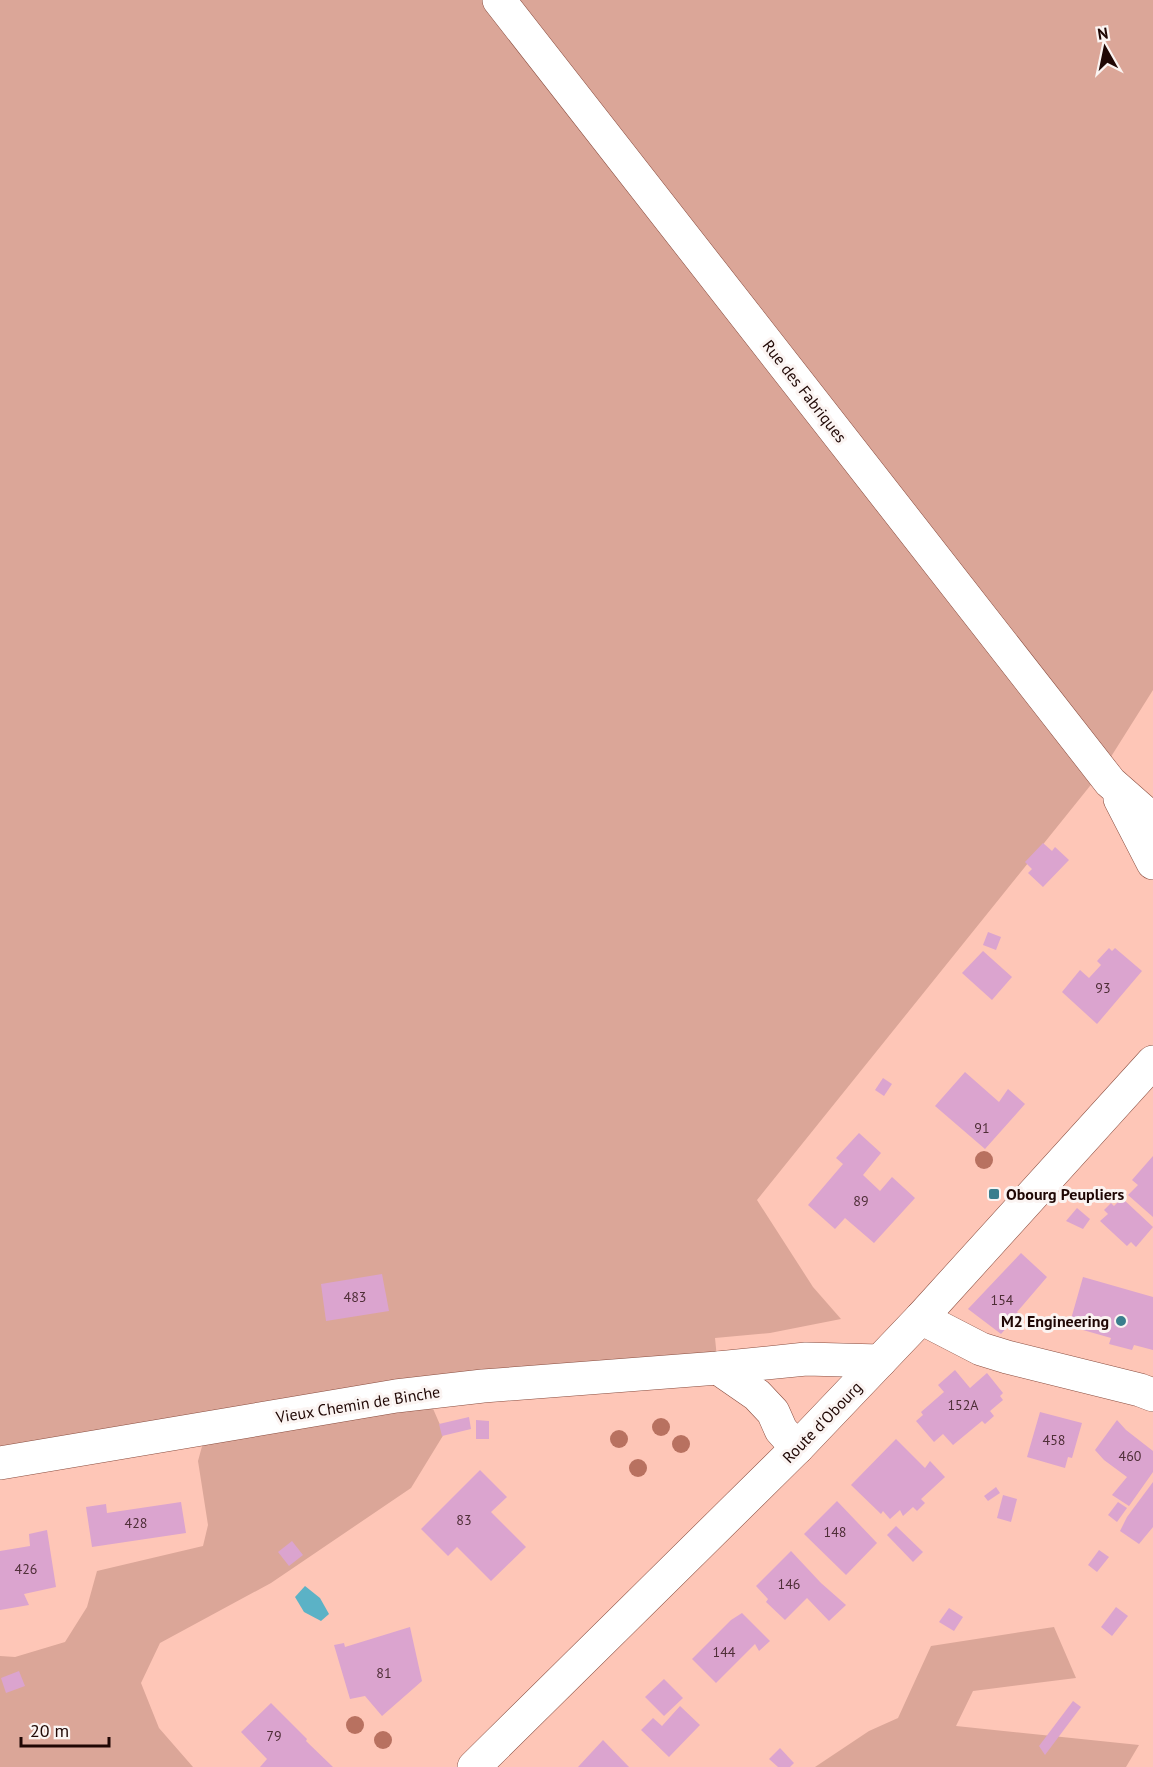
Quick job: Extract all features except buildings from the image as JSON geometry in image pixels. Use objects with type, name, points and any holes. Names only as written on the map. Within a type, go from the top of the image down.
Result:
[{"type":"street","name":"Rue des Fabriques","points":[[499,0],[1110,782],[1153,863]]},
{"type":"street","name":"Rue des Fabriques","points":[[1110,782],[1153,820]]},
{"type":"street","name":"Route d'Obourg","points":[[474,1767],[797,1448],[921,1318],[1153,1062]]},
{"type":"street","points":[[921,1318],[981,1349],[1153,1395]]},
{"type":"street","name":"Vieux Chemin de Binche","points":[[0,1463],[396,1396],[483,1386],[806,1359],[880,1361]]},
{"type":"street","points":[[718,1368],[757,1395],[773,1412],[781,1430],[797,1448]]},
{"type":"shaded area","points":[[0,0],[1153,0],[1153,690],[1102,771],[757,1200],[813,1287],[841,1319],[770,1333],[715,1338],[718,1368],[431,1404],[444,1434],[411,1488],[271,1583],[160,1643],[141,1683],[159,1728],[193,1767],[0,1767],[0,1656],[15,1657],[65,1642],[87,1607],[97,1571],[203,1546],[208,1525],[198,1461],[207,1428],[0,1463]]},
{"type":"shaded area","points":[[1054,1627],[1076,1678],[973,1691],[956,1726],[1139,1745],[1126,1767],[815,1767],[869,1731],[898,1718],[931,1646]]},
{"type":"water","points":[[305,1586],[320,1598],[329,1614],[321,1621],[304,1612],[295,1597]]},
{"type":"place","name":"Obourg Peupliers","points":[[994,1194]]},
{"type":"place","name":"M2 Engineering","points":[[1121,1321]]}]
